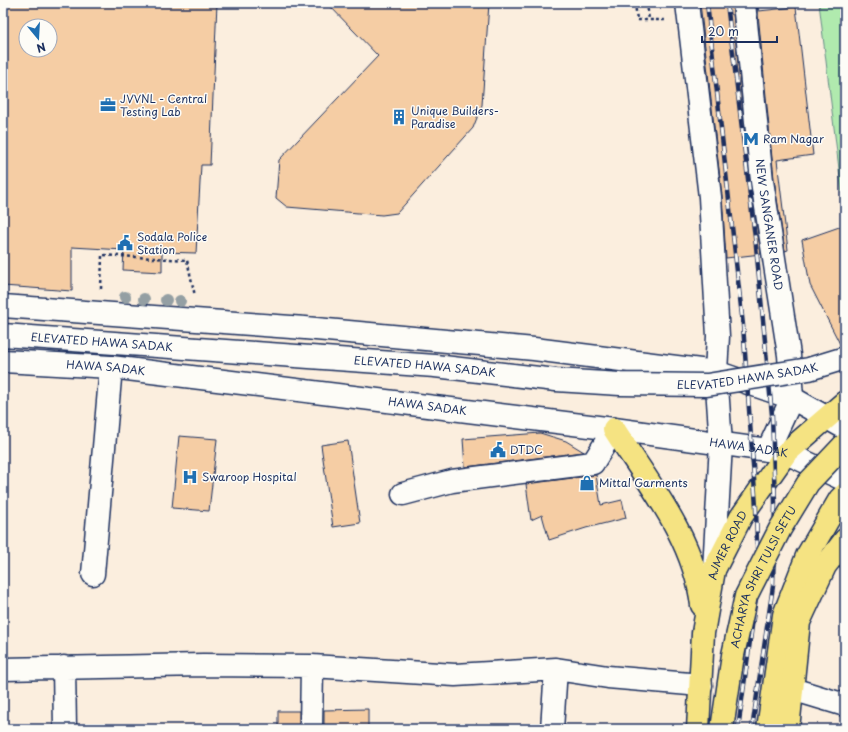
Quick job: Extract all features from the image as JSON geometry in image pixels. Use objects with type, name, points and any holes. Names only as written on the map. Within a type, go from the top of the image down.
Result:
[{"type":"highway","name":"AJMER ROAD","points":[[698,729],[703,633],[714,570],[741,516],[777,452],[826,418],[845,402]]},
{"type":"highway","points":[[614,429],[675,523],[692,560],[699,583],[703,633]]},
{"type":"highway","name":"ACHARYA SHRI TULSI SETU","points":[[722,729],[732,655],[746,596],[780,530],[808,483],[845,444]]},
{"type":"highway","points":[[768,729],[784,615],[807,556],[840,499],[845,494]]},
{"type":"highway","points":[[788,729],[799,622],[825,566],[845,540]]},
{"type":"main road","name":"NEW SANGANER ROAD","points":[[744,3],[762,181],[789,355],[792,398],[777,452]]},
{"type":"main road","points":[[688,12],[710,197],[718,336],[716,372],[721,444],[714,570]]},
{"type":"main road","points":[[3,306],[534,349],[716,372],[792,398],[845,428]]},
{"type":"main road","name":"ELEVATED HAWA SADAK","points":[[3,335],[434,366],[556,380],[620,384],[707,385],[809,369],[845,358]]},
{"type":"main road","name":"HAWA SADAK","points":[[3,361],[111,367],[614,429],[721,444],[777,452],[845,480]]},
{"type":"main road","points":[[93,574],[111,367]]},
{"type":"main road","points":[[403,494],[452,481],[593,463],[614,429]]},
{"type":"main road","points":[[3,669],[203,665],[312,666],[455,675],[556,670],[608,678],[701,685]]},
{"type":"main road","points":[[311,729],[312,666]]},
{"type":"main road","points":[[64,667],[65,729]]},
{"type":"main road","points":[[552,729],[556,670]]},
{"type":"main road","points":[[792,689],[845,706]]},
{"type":"path","points":[[635,3],[637,20],[649,20],[688,12]]},
{"type":"path","points":[[648,3],[649,20]]},
{"type":"path","points":[[101,313],[102,255],[186,260],[201,321]]},
{"type":"green space","points":[[819,3],[845,3],[845,193],[842,194]]},
{"type":"building","name":"JVVNL - Central Testing Lab","points":[[3,3],[217,3],[210,165],[201,165],[196,253],[162,252],[162,272],[123,270],[124,250],[72,247],[72,291],[3,286]]},
{"type":"building","name":"Unique Builders- Paradise","points":[[327,3],[489,3],[482,105],[473,128],[397,213],[382,215],[287,207],[276,198],[279,160],[378,56]]},
{"type":"building","points":[[700,3],[732,3],[750,182],[761,254],[726,258],[722,196]]},
{"type":"building","points":[[757,3],[759,11],[796,7],[813,155],[777,160],[788,250],[785,251],[774,179]]},
{"type":"building","points":[[845,225],[845,346],[841,346],[810,285],[802,240]]},
{"type":"building","points":[[540,433],[566,441],[584,452],[465,467],[463,439]]},
{"type":"building","points":[[179,436],[217,439],[209,511],[172,508]]},
{"type":"building","points":[[348,441],[360,523],[333,527],[321,445]]},
{"type":"building","points":[[596,475],[601,505],[622,500],[626,518],[586,528],[549,540],[542,515],[531,520],[526,484]]},
{"type":"building","points":[[368,709],[368,729],[324,729],[324,710]]},
{"type":"building","points":[[278,711],[299,711],[299,729],[278,729]]},
{"type":"railway","points":[[707,3],[743,325],[756,507],[758,582],[738,729]]},
{"type":"railway","points":[[727,3],[756,246],[772,415],[775,503],[773,586],[752,729]]},
{"type":"place","name":"JVVNL - Central Testing Lab","points":[[108,105]]},
{"type":"place","name":"Unique Builders- Paradise","points":[[399,117]]},
{"type":"place","name":"Ram Nagar","points":[[751,139]]},
{"type":"place","name":"Sodala Police Station","points":[[125,243]]},
{"type":"place","name":"DTDC","points":[[498,450]]},
{"type":"place","name":"Swaroop Hospital","points":[[190,477]]},
{"type":"place","name":"Mittal Garments","points":[[587,483]]}]
